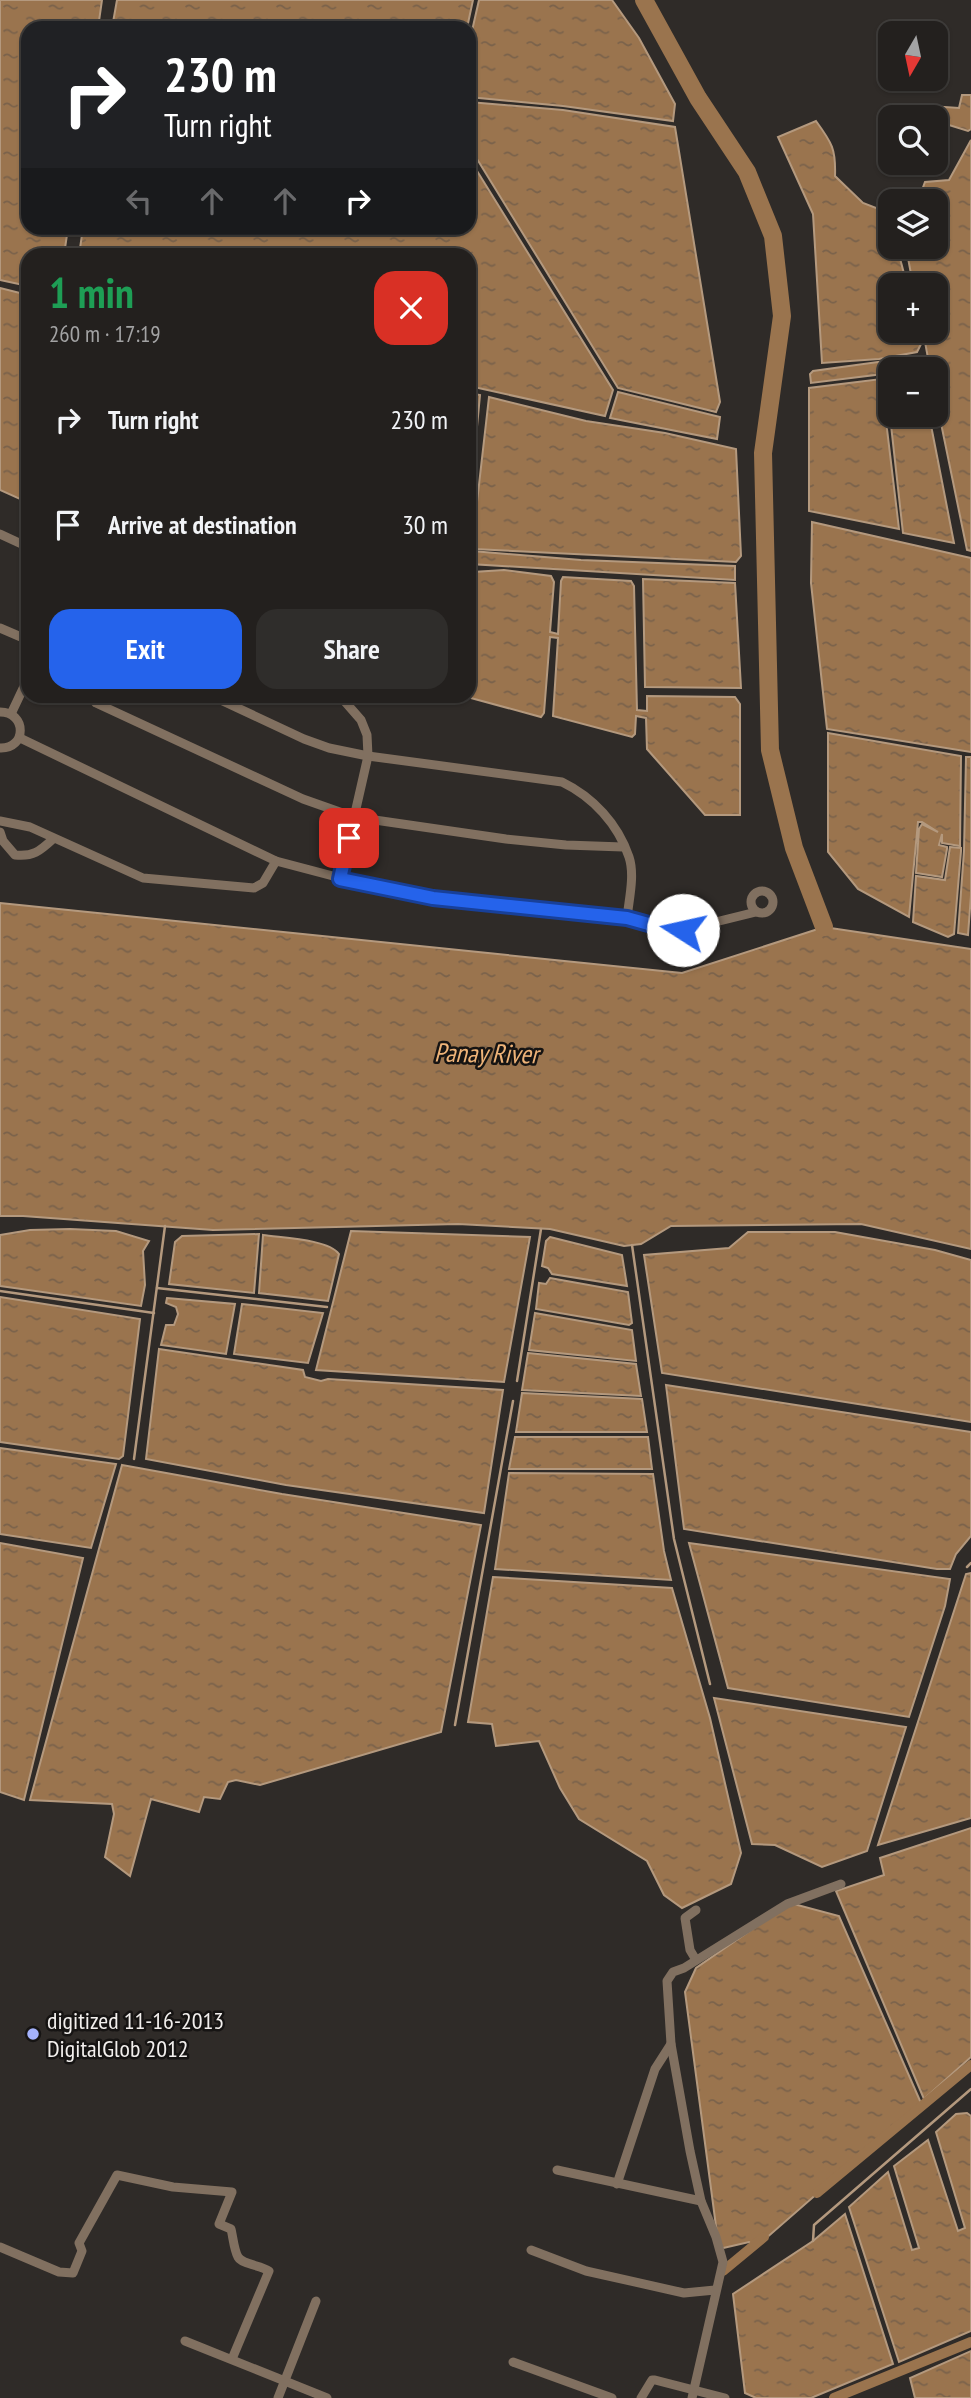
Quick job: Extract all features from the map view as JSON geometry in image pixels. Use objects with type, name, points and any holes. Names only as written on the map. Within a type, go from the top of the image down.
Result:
[{"type":"street","points":[[0,534],[21,544]]},
{"type":"street","points":[[0,628],[21,637]]},
{"type":"street","points":[[11,714],[21,693]]},
{"type":"street","points":[[96,703],[303,799],[354,817],[506,839],[623,847]]},
{"type":"street","points":[[227,703],[329,748],[368,756],[562,782],[578,789],[592,801],[621,836],[629,858],[631,880],[627,918]]},
{"type":"street","points":[[340,879],[368,756],[367,734],[361,720],[346,703]]},
{"type":"street","points":[[0,712],[11,714],[19,722],[21,733],[12,747],[0,748]]},
{"type":"street","points":[[20,738],[276,861],[340,879],[433,898],[627,918],[683,930],[756,912]]},
{"type":"street","points":[[0,821],[30,827],[143,878],[254,888],[263,883],[276,861]]},
{"type":"street","points":[[0,832],[3,841],[15,855],[28,856],[37,853],[53,839]]},
{"type":"street","points":[[694,2394],[723,2262],[701,2201],[671,2044],[667,1980],[673,1972],[787,1904],[841,1884]]},
{"type":"street","points":[[696,1910],[685,1918],[690,1950],[696,1960]]},
{"type":"street","points":[[617,2184],[655,2069],[671,2044]]},
{"type":"street","points":[[556,2170],[701,2201]]},
{"type":"street","points":[[0,2247],[59,2272],[73,2273],[82,2251],[79,2243],[117,2175],[173,2187],[232,2193],[219,2224],[231,2229],[238,2257],[242,2261],[262,2266],[269,2272],[232,2359]]},
{"type":"street","points":[[531,2250],[586,2271],[684,2293],[715,2290]]},
{"type":"street","points":[[278,2398],[316,2301]]},
{"type":"street","points":[[185,2341],[327,2398]]},
{"type":"street","points":[[513,2362],[612,2398]]},
{"type":"street","points":[[642,2398],[655,2379],[694,2394],[725,2398]]},
{"type":"water","points":[[0,0],[102,0],[99,21],[21,21],[21,235],[67,235],[65,248],[21,248],[21,284],[0,280]]},
{"type":"water","points":[[117,0],[473,0],[468,21],[113,21]]},
{"type":"water","points":[[479,0],[612,0],[639,38],[675,104],[673,121],[476,98],[474,21]]},
{"type":"water","points":[[962,95],[971,95],[971,129],[968,131],[948,125],[948,107],[959,108]]},
{"type":"water","points":[[476,103],[563,110],[675,127],[720,402],[716,412],[618,388],[476,157]]},
{"type":"water","points":[[816,121],[832,147],[835,176],[863,203],[878,209],[878,259],[900,259],[904,273],[878,273],[878,343],[921,343],[917,352],[878,359],[822,363],[813,214],[778,137]]},
{"type":"water","points":[[971,140],[971,551],[967,550],[942,427],[948,427],[948,357],[928,357],[925,343],[948,343],[948,273],[911,273],[908,259],[948,259],[948,189],[922,189],[925,182],[949,180]]},
{"type":"water","points":[[476,169],[613,390],[605,416],[476,388],[476,248],[80,248],[82,235],[476,235]]},
{"type":"water","points":[[0,288],[21,293],[21,498],[0,490]]},
{"type":"water","points":[[878,362],[878,375],[811,383],[810,374],[813,371]]},
{"type":"water","points":[[878,379],[878,427],[887,427],[899,529],[809,511],[809,388]]},
{"type":"water","points":[[618,392],[720,417],[717,439],[610,418]]},
{"type":"water","points":[[476,394],[480,395],[476,437]]},
{"type":"water","points":[[489,397],[586,421],[665,433],[736,449],[741,556],[736,562],[476,549],[476,511]]},
{"type":"water","points":[[891,427],[931,427],[954,543],[903,533]]},
{"type":"water","points":[[812,522],[971,558],[971,752],[827,729],[811,583]]},
{"type":"water","points":[[476,551],[581,560],[735,566],[735,580],[476,564]]},
{"type":"water","points":[[504,570],[551,576],[554,582],[550,632],[558,634],[563,577],[631,581],[634,586],[637,710],[647,711],[647,696],[735,697],[740,704],[740,815],[705,815],[647,749],[646,718],[636,716],[635,734],[632,737],[553,716],[558,638],[550,637],[544,713],[541,717],[476,699],[476,572]]},
{"type":"water","points":[[643,579],[735,583],[741,688],[645,687]]},
{"type":"water","points":[[828,733],[961,756],[960,846],[942,843],[942,834],[939,845],[947,849],[942,877],[916,873],[919,829],[922,824],[938,832],[922,822],[918,822],[909,917],[858,889],[828,852]]},
{"type":"water","points":[[966,757],[971,757],[971,895],[968,935],[958,933],[964,851]]},
{"type":"water","points":[[950,847],[961,848],[961,851],[954,934],[948,937],[913,922],[916,876],[945,880]]},
{"type":"water","name":"Panay River","points":[[0,903],[682,973],[824,927],[971,949],[971,1249],[861,1224],[671,1226],[641,1244],[624,1246],[550,1229],[458,1224],[213,1230],[0,1216]]},
{"type":"water","points":[[30,1230],[116,1231],[149,1241],[143,1251],[145,1285],[141,1306],[0,1286],[0,1235]]},
{"type":"water","points":[[351,1231],[530,1237],[504,1382],[316,1370]]},
{"type":"water","points":[[748,1232],[835,1232],[935,1250],[971,1260],[971,1422],[662,1373],[644,1255],[729,1248]]},
{"type":"water","points":[[259,1234],[254,1293],[169,1284],[175,1242],[182,1236]]},
{"type":"water","points":[[263,1235],[315,1242],[339,1254],[328,1301],[259,1293]]},
{"type":"water","points":[[550,1237],[622,1255],[627,1286],[552,1274],[548,1268],[542,1266],[546,1241]]},
{"type":"water","points":[[550,1278],[628,1292],[632,1323],[629,1325],[536,1309],[539,1283],[546,1284]]},
{"type":"water","points":[[0,1297],[140,1319],[123,1456],[119,1459],[0,1442]]},
{"type":"water","points":[[167,1298],[235,1304],[226,1354],[161,1345],[166,1325],[174,1325],[178,1314],[176,1307],[166,1303]]},
{"type":"water","points":[[242,1304],[323,1313],[308,1363],[234,1354]]},
{"type":"water","points":[[535,1313],[632,1330],[636,1361],[529,1350]]},
{"type":"water","points":[[159,1349],[303,1370],[305,1377],[321,1381],[328,1379],[503,1390],[484,1513],[286,1485],[146,1459]]},
{"type":"water","points":[[528,1353],[636,1364],[641,1396],[522,1390]]},
{"type":"water","points":[[666,1385],[971,1432],[971,1536],[956,1554],[950,1569],[937,1569],[684,1529]]},
{"type":"water","points":[[522,1393],[642,1399],[647,1432],[516,1432]]},
{"type":"water","points":[[515,1437],[648,1437],[652,1469],[509,1469]]},
{"type":"water","points":[[0,1448],[116,1464],[91,1548],[0,1534]]},
{"type":"water","points":[[122,1465],[282,1494],[481,1525],[441,1732],[260,1785],[236,1780],[228,1782],[220,1799],[204,1797],[199,1812],[151,1799],[130,1876],[105,1857],[114,1814],[112,1804],[30,1800]]},
{"type":"water","points":[[509,1473],[653,1474],[671,1580],[495,1569]]},
{"type":"water","points":[[0,1543],[83,1558],[24,1800],[0,1792]]},
{"type":"water","points":[[689,1543],[950,1579],[945,1606],[909,1717],[728,1688]]},
{"type":"water","points":[[971,1573],[971,1818],[878,1845],[966,1574]]},
{"type":"water","points":[[493,1577],[672,1588],[710,1718],[741,1853],[731,1884],[682,1908],[664,1895],[647,1861],[579,1819],[560,1788],[539,1741],[496,1746],[492,1724],[468,1722]]},
{"type":"water","points":[[714,1698],[906,1727],[867,1851],[822,1867],[775,1845],[752,1844]]},
{"type":"water","points":[[971,1828],[971,2057],[924,2099],[836,1891],[884,1875],[880,1858]]},
{"type":"water","points":[[790,1903],[839,1916],[921,2103],[756,2247],[749,2242],[719,2249],[685,1992],[696,1968]]},
{"type":"water","points":[[967,2113],[971,2116],[971,2331],[899,2362],[849,2207],[888,2172],[912,2250],[919,2248],[894,2166],[928,2140],[958,2231],[965,2228],[936,2132],[956,2114]]},
{"type":"water","points":[[845,2214],[893,2364],[811,2398],[756,2398],[745,2393],[733,2294],[813,2241]]},
{"type":"water","points":[[971,2351],[971,2398],[915,2398],[910,2378]]},
{"type":"waterway","points":[[644,0],[698,98],[747,172],[773,236],[782,316],[763,453],[770,750],[794,848],[824,927]]},
{"type":"waterway","points":[[134,1459],[165,1226]]},
{"type":"waterway","points":[[517,1381],[541,1229]]},
{"type":"waterway","points":[[632,1245],[674,1539],[710,1684]]},
{"type":"waterway","points":[[157,1288],[327,1307]]},
{"type":"waterway","points":[[0,1291],[154,1313]]},
{"type":"waterway","points":[[455,1725],[513,1401]]},
{"type":"waterway","points":[[967,1567],[971,1563]]},
{"type":"waterway","points":[[817,2193],[971,2065]]},
{"type":"waterway","points":[[813,2241],[814,2225],[971,2089]]},
{"type":"waterway","points":[[723,2271],[764,2237]]},
{"type":"waterway","points":[[834,2398],[971,2342]]},
{"type":"place","name":"digitized 11-16-2013 DigitalGlob 2012","points":[[33,2034]]},
{"type":"route","points":[[349,838],[340,879],[433,898],[627,918],[683,930]]}]
